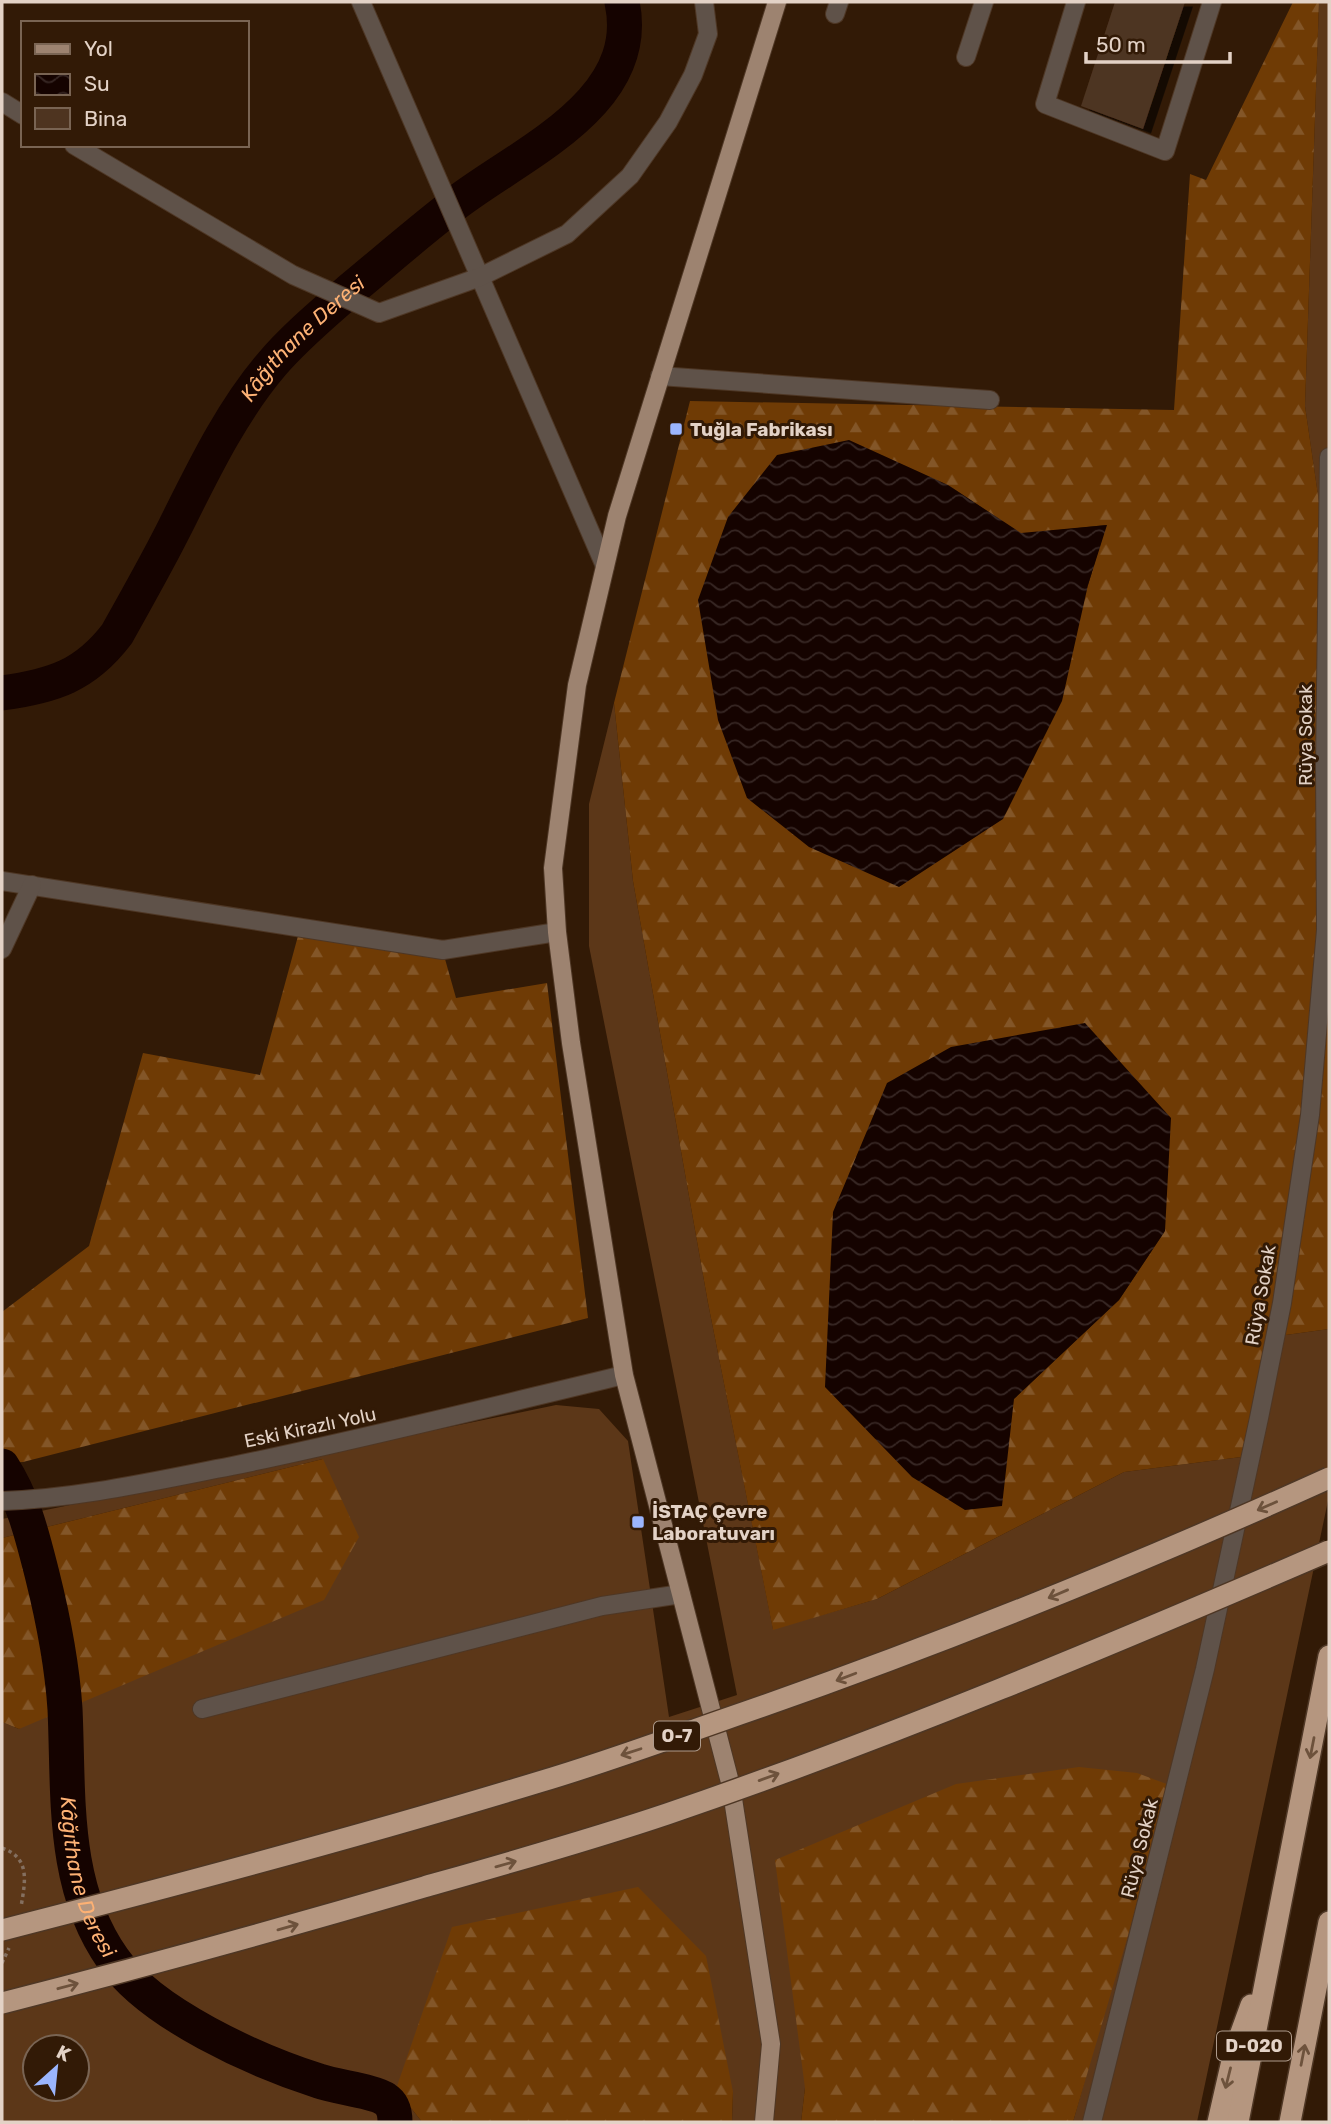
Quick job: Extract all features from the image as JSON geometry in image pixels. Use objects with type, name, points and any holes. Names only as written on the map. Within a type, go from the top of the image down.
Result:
[{"type":"highway","name":"O-7","points":[[7,1936],[541,1782],[812,1690],[999,1619],[1329,1478]]},
{"type":"highway","points":[[2,2003],[258,1936],[555,1850],[666,1814],[818,1760],[1052,1669],[1329,1551]]},
{"type":"highway","name":"D-020","points":[[1238,2122],[1329,1656]]},
{"type":"highway","name":"D-020","points":[[1290,2122],[1329,1922]]},
{"type":"highway","points":[[1218,2122],[1234,2052],[1250,2008],[1269,1969]]},
{"type":"main road","points":[[764,2122],[771,2044],[731,1786],[624,1375],[571,1043],[558,932],[554,868],[575,698],[617,516],[777,2]]},
{"type":"street","points":[[361,2],[605,566]]},
{"type":"street","points":[[77,147],[293,275],[379,313],[480,277],[567,234],[629,176],[668,122],[693,75],[708,34],[704,2]]},
{"type":"street","points":[[966,57],[984,2]]},
{"type":"street","points":[[1076,2],[1045,104],[1165,151],[1212,2]]},
{"type":"street","points":[[2,102],[21,114]]},
{"type":"street","points":[[660,376],[990,400]]},
{"type":"street","name":"Rüya Sokak","points":[[1092,2122],[1202,1682],[1282,1303],[1310,1115],[1326,930],[1329,457]]},
{"type":"street","points":[[2,881],[443,950],[558,932]]},
{"type":"street","points":[[2,949],[32,885]]},
{"type":"street","name":"Eski Kirazlı Yolu","points":[[2,1501],[94,1494],[320,1447],[624,1375]]},
{"type":"street","points":[[202,1709],[602,1606],[681,1594]]},
{"type":"path","points":[[2,1848],[21,1860],[26,1874],[20,1909]]},
{"type":"path","points":[[2,1963],[7,1936]]},
{"type":"shaded area","points":[[1319,2],[1329,2],[1329,549],[1326,551],[1305,406]]},
{"type":"shaded area","points":[[614,703],[633,881],[708,1303],[773,1629],[877,1599],[1124,1472],[1249,1456],[1271,1337],[1329,1329],[1329,1496],[1197,2122],[1073,2122],[1120,1955],[805,2088],[801,2122],[732,2122],[733,2092],[396,2089],[422,2122],[2,2122],[2,1722],[19,1729],[323,1459],[2,1538],[2,1519],[556,1405],[599,1409],[628,1441],[669,1717],[737,1695],[589,946],[589,804]]},
{"type":"green space","points":[[1293,2],[1319,2],[1305,406],[1326,550],[1329,549],[1329,1329],[1271,1337],[1249,1456],[1124,1472],[877,1599],[773,1630],[708,1303],[633,881],[614,703],[690,401],[1174,410],[1190,174],[1206,180]],"holes":[[[948,485],[1021,534],[1106,525],[1088,585]],[[1165,1231],[1119,1300],[1014,1399]]]},
{"type":"green space","points":[[298,936],[445,959],[456,998],[547,983],[588,1318],[23,1462],[2,1463],[2,1312],[89,1246],[143,1053],[260,1075]]},
{"type":"green space","points":[[323,1459],[359,1537],[324,1600],[19,1729],[2,1722],[2,1538]]},
{"type":"green space","points":[[1079,1767],[1137,1773],[1172,1786],[1073,2122],[801,2122],[805,2088],[775,1860],[956,1784]]},
{"type":"green space","points":[[638,1887],[706,1956],[733,2092],[732,2122],[422,2122],[396,2089],[452,1927]]},
{"type":"water","points":[[849,440],[948,485],[1021,533],[1107,525],[1088,585],[1062,701],[1003,819],[899,887],[809,847],[747,798],[718,720],[698,600],[728,517],[777,455]]},
{"type":"water","points":[[1085,1023],[1171,1118],[1165,1231],[1119,1300],[1014,1399],[1002,1506],[965,1510],[912,1477],[825,1387],[833,1212],[887,1083],[951,1047]]},
{"type":"building","points":[[1115,2],[1185,2],[1143,129],[1081,106]]},
{"type":"waterway","name":"Kâğıthane Deresi","points":[[2,693],[37,687],[67,677],[93,660],[105,648],[117,634],[219,442],[257,382],[309,326],[412,238],[478,187],[569,124],[595,98],[614,70],[624,38],[622,2]]},
{"type":"waterway","name":"Kâğıthane Deresi","points":[[2,1466],[22,1505],[31,1532],[57,1641],[64,1692],[71,1838],[84,1901],[96,1931],[113,1959],[130,1979],[178,2016],[266,2061],[326,2083],[380,2096],[392,2106],[395,2122]]},
{"type":"place","name":"Tuğla Fabrikası","points":[[676,429]]},
{"type":"place","name":"İSTAÇ Çevre Laboratuvarı","points":[[638,1522]]}]
